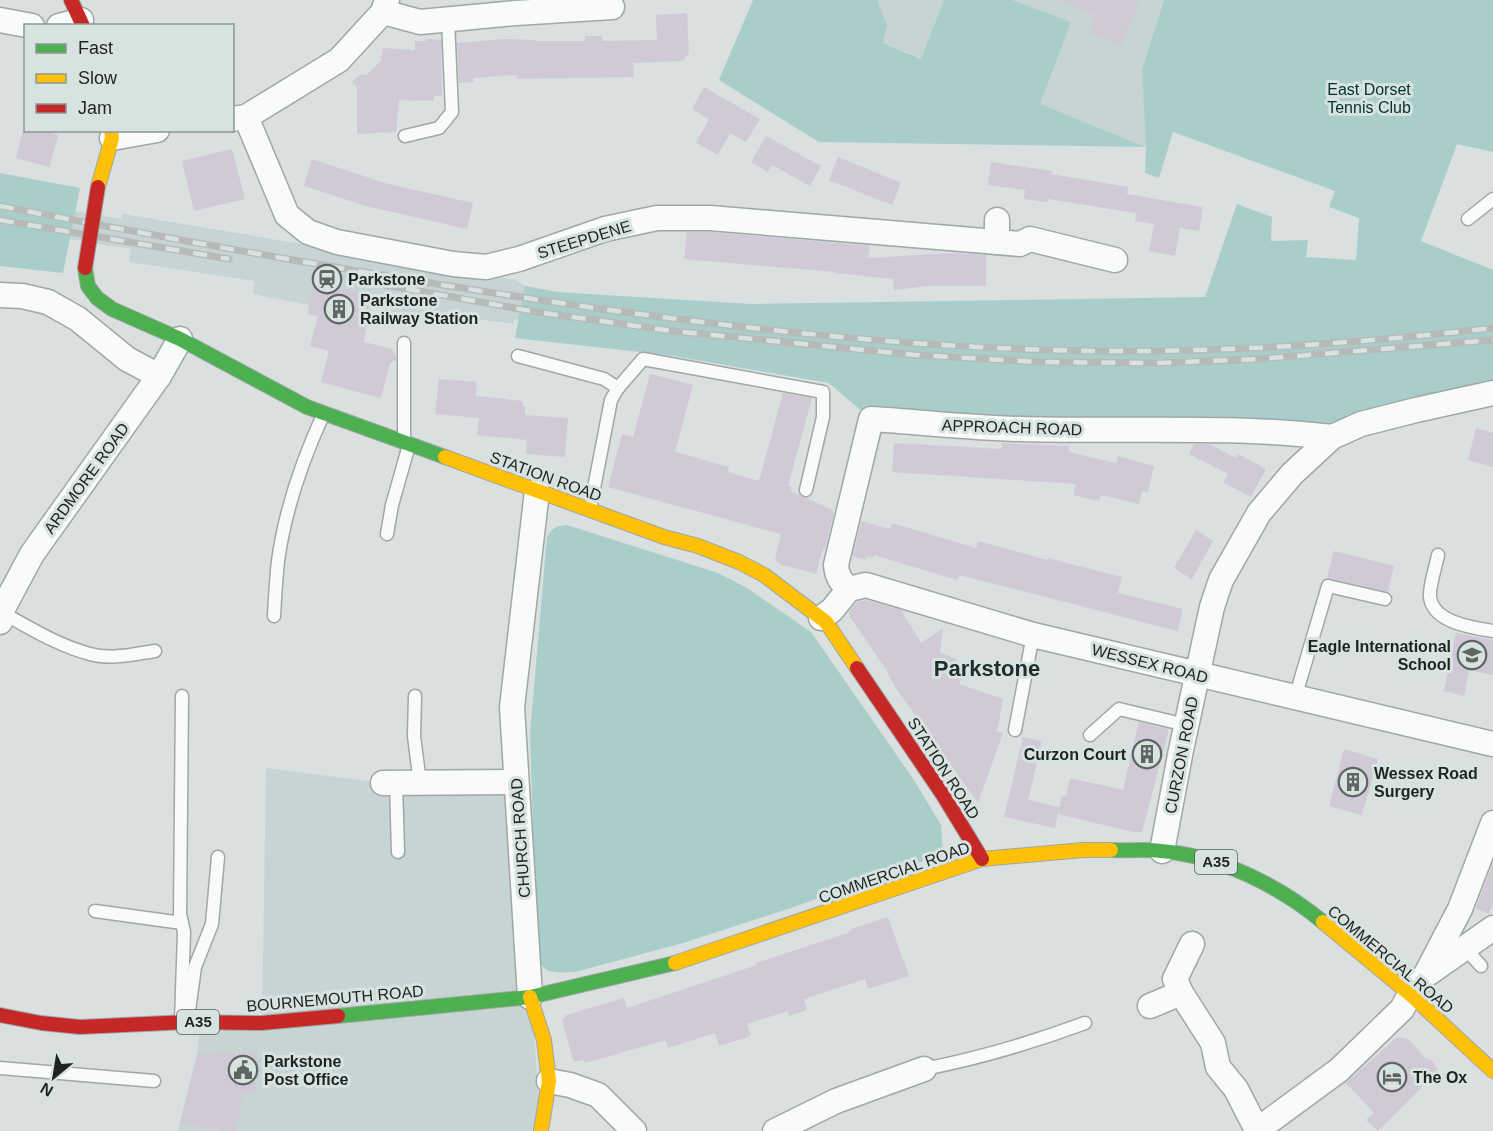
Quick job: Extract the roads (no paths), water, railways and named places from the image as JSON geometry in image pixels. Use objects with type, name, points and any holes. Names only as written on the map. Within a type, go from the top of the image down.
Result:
[{"type":"main road","name":"STATION ROAD","points":[[112,134],[98,187],[85,268],[88,286],[97,298],[112,309],[180,339],[307,407],[740,562],[764,575],[822,618],[943,795],[982,859]]},
{"type":"main road","name":"COMMERCIAL ROAD","points":[[530,997],[664,967],[982,859],[1083,850],[1162,851],[1216,862],[1255,879],[1302,905],[1417,985],[1493,1071]]},
{"type":"main road","name":"BOURNEMOUTH ROAD","points":[[0,1015],[41,1023],[80,1027],[184,1022],[261,1023],[530,997]]},
{"type":"main road","name":"CHURCH ROAD","points":[[530,997],[544,1040],[549,1081],[541,1131]]},
{"type":"street","points":[[239,118],[339,60],[385,6],[420,22],[448,20],[516,6],[619,4]]},
{"type":"street","points":[[0,20],[24,24]]},
{"type":"street","name":"STEEPDENE","points":[[239,118],[287,215],[308,232],[338,242],[453,264],[486,267],[519,259],[604,229],[657,218],[710,218],[1005,235],[1115,260]]},
{"type":"street","points":[[112,134],[135,132]]},
{"type":"street","points":[[0,295],[22,296],[48,302],[78,319],[127,359],[159,376]]},
{"type":"street","name":"ARDMORE ROAD","points":[[1,617],[32,554],[159,376],[180,339]]},
{"type":"street","name":"CURZON ROAD","points":[[1162,851],[1212,607],[1221,579],[1259,513],[1292,474],[1332,437],[1361,424],[1493,393]]},
{"type":"street","name":"APPROACH ROAD","points":[[849,589],[840,581],[836,564],[872,419],[1020,429],[1242,430],[1332,437]]},
{"type":"street","name":"CHURCH ROAD","points":[[530,997],[512,707],[537,491]]},
{"type":"street","name":"WESSEX ROAD","points":[[849,589],[866,585],[1033,635],[1493,744]]},
{"type":"street","points":[[822,618],[832,610],[849,589]]},
{"type":"street","points":[[389,783],[516,782]]},
{"type":"street","points":[[1192,944],[1175,979],[1180,993],[1213,1043],[1218,1067],[1236,1089],[1257,1131],[1339,1070],[1402,1010],[1460,909],[1493,824]]},
{"type":"street","points":[[1417,985],[1491,929],[1460,909]]},
{"type":"street","points":[[1150,1006],[1180,993]]},
{"type":"street","points":[[775,1131],[836,1101],[924,1069]]},
{"type":"street","points":[[549,1081],[570,1085],[598,1095],[634,1131]]},
{"type":"lane","points":[[405,136],[439,128],[452,112],[448,20]]},
{"type":"lane","points":[[1468,219],[1493,199]]},
{"type":"lane","points":[[387,534],[407,443],[404,343]]},
{"type":"lane","points":[[518,356],[604,379],[618,388]]},
{"type":"lane","points":[[590,510],[611,400],[618,388],[643,359],[823,392],[823,417],[806,490]]},
{"type":"lane","points":[[274,616],[278,560],[290,503],[307,450],[324,414]]},
{"type":"lane","points":[[1438,555],[1430,598],[1434,607],[1454,624],[1493,631]]},
{"type":"lane","points":[[1295,698],[1328,586],[1386,599]]},
{"type":"lane","points":[[1,617],[92,655],[118,656],[156,651]]},
{"type":"lane","points":[[1015,730],[1033,635]]},
{"type":"lane","points":[[182,696],[180,914],[184,932],[184,1022]]},
{"type":"lane","points":[[415,696],[414,736],[420,783]]},
{"type":"lane","points":[[1090,735],[1119,709],[1186,725]]},
{"type":"lane","points":[[389,783],[398,852]]},
{"type":"lane","points":[[184,1022],[195,967],[212,924],[218,857]]},
{"type":"lane","points":[[94,911],[182,923]]},
{"type":"lane","points":[[1465,948],[1481,966]]},
{"type":"lane","points":[[924,1069],[975,1059],[1031,1043],[1085,1023]]},
{"type":"lane","points":[[0,1068],[154,1081]]},
{"type":"railway","points":[[0,206],[430,283],[574,305],[837,337],[1035,349],[1199,350],[1346,342],[1493,328]]},
{"type":"railway","points":[[0,220],[229,259]]},
{"type":"railway","points":[[351,279],[537,312],[672,331],[915,355],[1039,362],[1158,363],[1259,359],[1493,340]]},
{"type":"place","name":"Parkstone","points":[[327,279]]},
{"type":"place","name":"Parkstone Railway Station","points":[[339,309]]},
{"type":"place","name":"Eagle International School","points":[[1472,655]]},
{"type":"place","name":"Curzon Court","points":[[1147,754]]},
{"type":"place","name":"Wessex Road Surgery","points":[[1353,782]]},
{"type":"place","name":"Parkstone Post Office","points":[[243,1070]]},
{"type":"place","name":"The Ox","points":[[1392,1077]]},
{"type":"district","name":"Parkstone","points":[[987,668]]},
{"type":"park label","name":"East Dorset Tennis Club","points":[[1369,98]]}]
